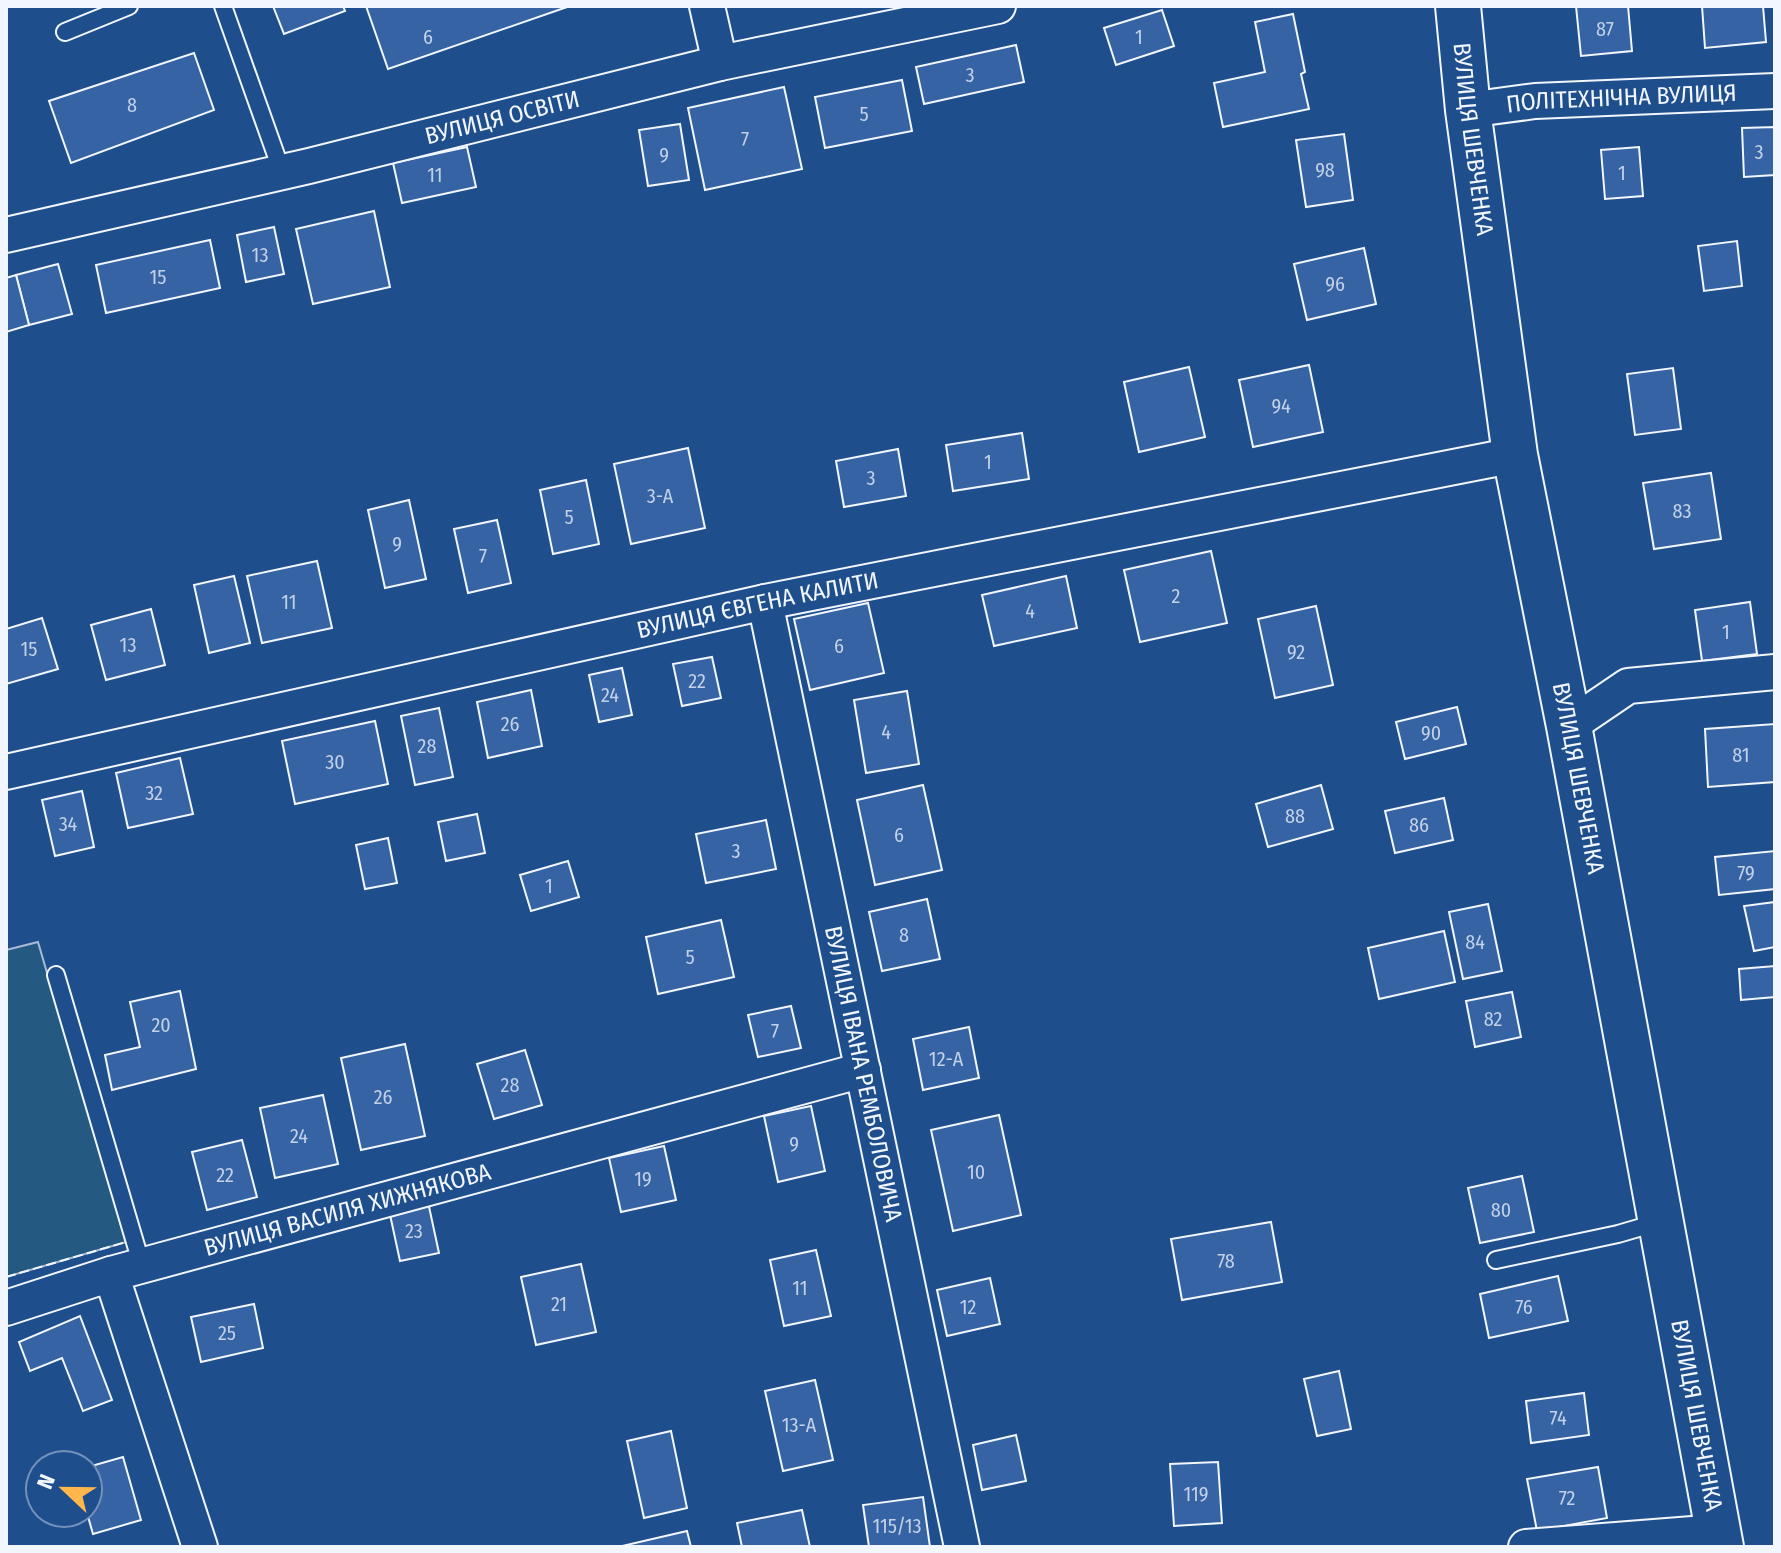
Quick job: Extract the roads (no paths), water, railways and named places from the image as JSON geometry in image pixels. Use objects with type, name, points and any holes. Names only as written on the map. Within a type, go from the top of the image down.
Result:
[{"type":"main road","name":"ВУЛИЦЯ ШЕВЧЕНКА","points":[[1458,6],[1468,110],[1515,455],[1569,726],[1720,1539]]},
{"type":"street","points":[[707,6],[720,63]]},
{"type":"street","name":"ВУЛИЦЯ ОСВІТИ","points":[[6,235],[282,172],[720,63],[998,6]]},
{"type":"street","name":"ПОЛІТЕХНІЧНА ВУЛИЦЯ","points":[[1468,110],[1535,101],[1775,91]]},
{"type":"street","name":"ВУЛИЦЯ ЄВГЕНА КАЛИТИ","points":[[6,772],[765,602],[1515,455]]},
{"type":"street","name":"ВУЛИЦЯ ІВАНА РЕМБОЛОВИЧА","points":[[765,602],[962,1547]]},
{"type":"street","points":[[1569,726],[1628,686],[1775,672]]},
{"type":"street","name":"ВУЛИЦЯ ВАСИЛЯ ХИЖНЯКОВА","points":[[6,1308],[126,1270],[863,1070]]},
{"type":"street","points":[[126,1270],[200,1547]]},
{"type":"street","points":[[1526,1547],[1720,1539]]},
{"type":"lane","points":[[65,32],[129,6]]},
{"type":"lane","points":[[223,6],[282,172]]},
{"type":"lane","points":[[56,975],[126,1270]]},
{"type":"lane","points":[[1496,1260],[1618,1234],[1660,1221]]}]
